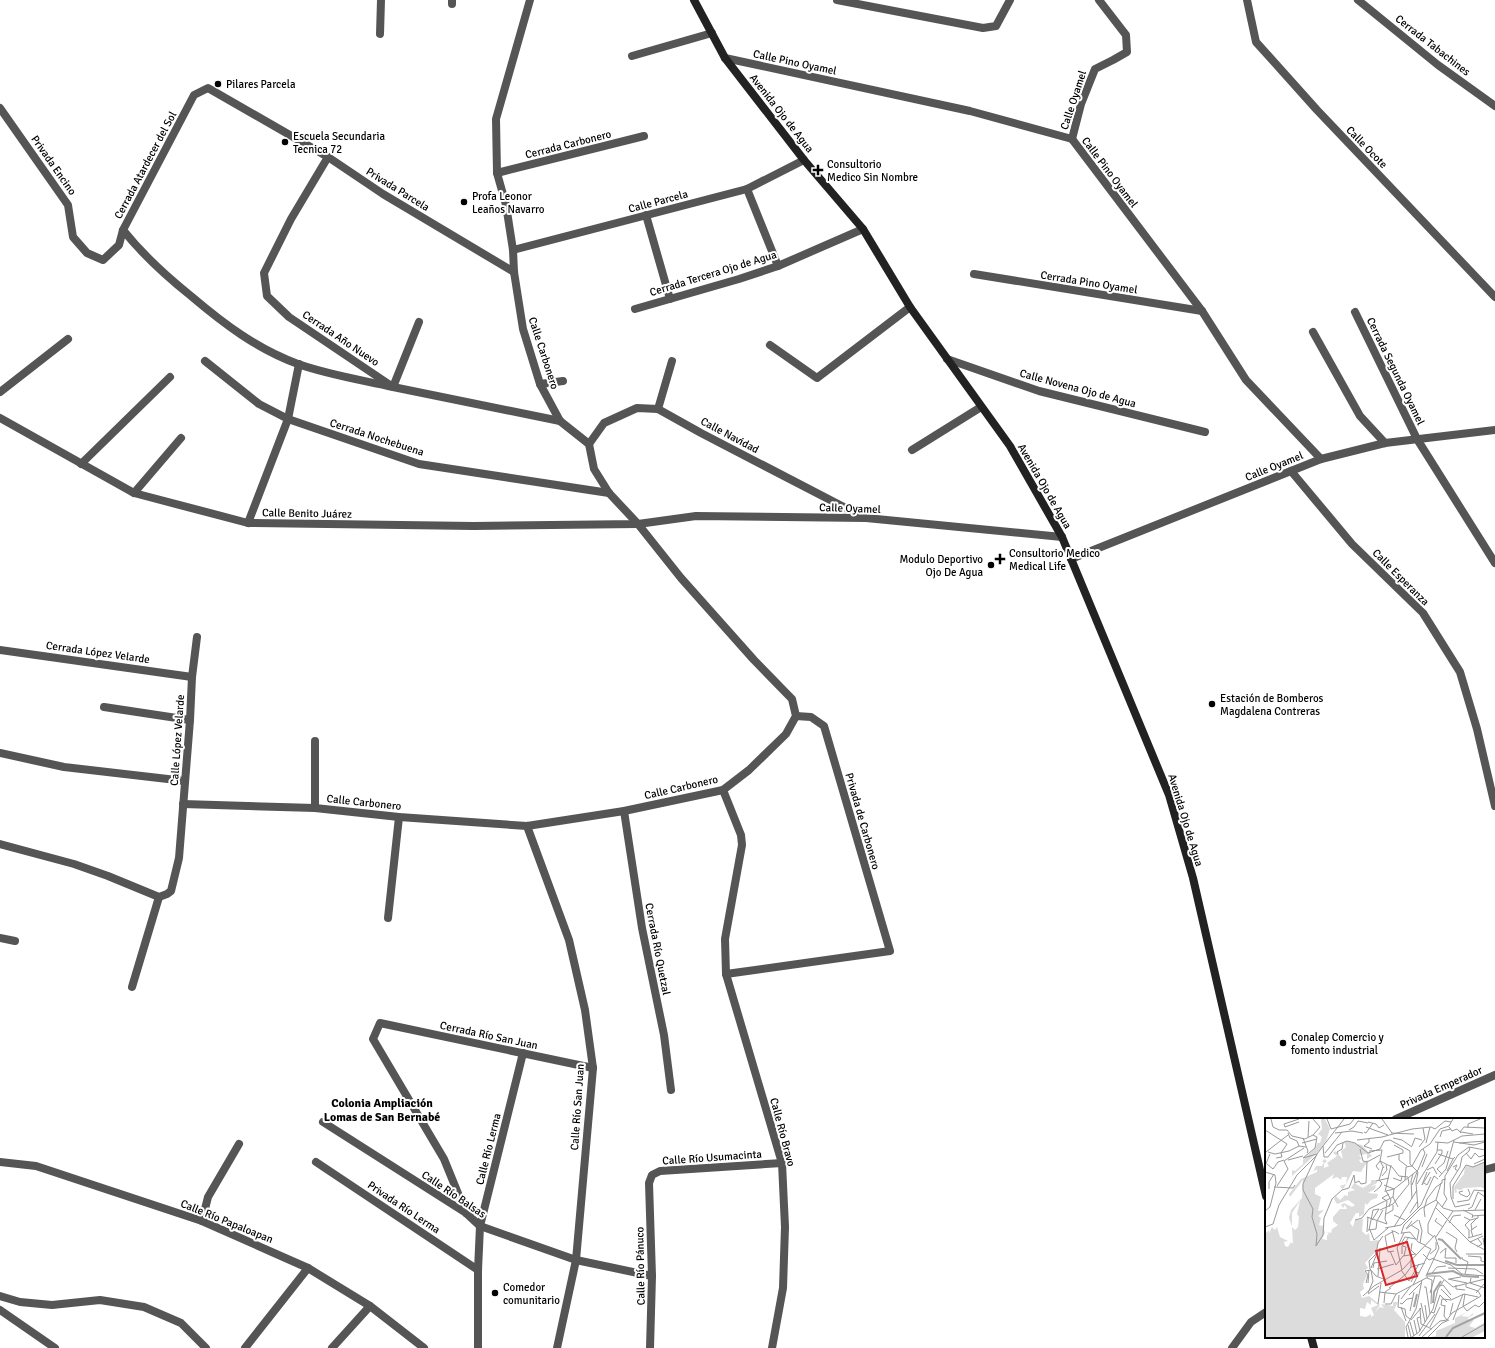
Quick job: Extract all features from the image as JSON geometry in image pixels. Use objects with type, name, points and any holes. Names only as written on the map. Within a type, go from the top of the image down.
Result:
[{"type":"street","points":[[380,34],[381,0]]},
{"type":"street","name":"Calle Carbonero","points":[[530,0],[496,119],[497,173],[506,206],[523,329],[540,384],[560,421],[589,444]]},
{"type":"street","name":"Avenida Ojo de Agua","points":[[694,0],[725,58],[804,160],[863,229],[910,307],[1010,446],[1062,538],[1169,795],[1193,878],[1264,1184]]},
{"type":"street","points":[[837,0],[983,28],[996,26],[1010,0]]},
{"type":"street","name":"Calle Oyamel","points":[[1072,139],[1081,104],[1095,69],[1127,52],[1126,35],[1099,0]]},
{"type":"street","name":"Calle Ocote","points":[[1247,0],[1256,42],[1317,110],[1495,296]]},
{"type":"street","name":"Cerrada Tabachines","points":[[1358,0],[1438,65],[1495,106]]},
{"type":"street","points":[[632,56],[712,33]]},
{"type":"street","name":"Calle Pino Oyamel","points":[[725,58],[970,111],[1072,139],[1202,311],[1246,380],[1321,459]]},
{"type":"street","name":"Privada Parcela","points":[[208,88],[328,157],[383,194],[514,272]]},
{"type":"street","name":"Cerrada Atardecer del Sol","points":[[208,88],[194,95],[162,160],[123,230],[159,270],[217,318],[263,349],[299,364],[330,373],[393,387]]},
{"type":"street","name":"Privada Encino","points":[[0,108],[68,205],[73,237],[87,253],[104,260],[119,245],[123,230]]},
{"type":"street","name":"Cerrada Carbonero","points":[[497,173],[644,136]]},
{"type":"street","name":"Cerrada Año Nuevo","points":[[328,157],[291,219],[264,273],[267,296],[289,317],[393,387],[560,421]]},
{"type":"street","name":"Calle Parcela","points":[[513,250],[747,189],[804,160]]},
{"type":"street","points":[[747,189],[778,266]]},
{"type":"street","points":[[646,215],[670,299]]},
{"type":"street","name":"Cerrada Tercera Ojo de Agua","points":[[635,309],[739,279],[778,266],[863,229]]},
{"type":"street","name":"Cerrada Pino Oyamel","points":[[974,274],[1202,311]]},
{"type":"street","points":[[770,346],[817,378],[910,307]]},
{"type":"street","name":"Cerrada Segunda Oyamel","points":[[1355,312],[1417,439],[1495,563]]},
{"type":"street","points":[[393,387],[418,322]]},
{"type":"street","points":[[1313,332],[1360,416],[1385,443]]},
{"type":"street","points":[[0,392],[68,339]]},
{"type":"street","name":"Calle Novena Ojo de Agua","points":[[947,359],[1039,391],[1205,432]]},
{"type":"street","name":"Cerrada Nochebuena","points":[[205,361],[259,404],[288,419],[419,464],[609,493]]},
{"type":"street","points":[[658,409],[672,361]]},
{"type":"street","points":[[248,523],[288,419],[299,364]]},
{"type":"street","points":[[81,464],[170,377]]},
{"type":"street","points":[[540,384],[563,381]]},
{"type":"street","points":[[912,450],[981,407]]},
{"type":"street","name":"Calle Navidad","points":[[589,444],[604,423],[638,408],[658,409],[701,433],[866,518]]},
{"type":"street","name":"Calle Benito Juárez","points":[[0,418],[134,493],[248,523],[474,526],[638,524]]},
{"type":"street","name":"Calle Oyamel","points":[[1071,559],[1321,459],[1385,443],[1495,430]]},
{"type":"street","points":[[134,493],[181,438]]},
{"type":"street","points":[[589,444],[594,469],[609,493],[638,524],[681,578],[754,660],[792,699],[796,716]]},
{"type":"street","name":"Calle Esperanza","points":[[1291,471],[1352,544],[1423,613],[1460,672],[1477,729],[1495,806]]},
{"type":"street","name":"Calle Oyamel","points":[[638,524],[696,516],[866,518],[1062,538]]},
{"type":"street","name":"Calle López Velarde","points":[[183,804],[192,677],[197,638]]},
{"type":"street","name":"Cerrada López Velarde","points":[[0,650],[192,677]]},
{"type":"street","points":[[104,707],[190,720]]},
{"type":"street","name":"Calle Carbonero","points":[[183,804],[315,808],[399,817],[527,826],[624,811],[723,790],[749,770],[786,734],[796,716]]},
{"type":"street","name":"Privada de Carbonero","points":[[726,974],[890,951],[824,726],[811,717],[796,716]]},
{"type":"street","points":[[315,741],[315,808]]},
{"type":"street","points":[[0,752],[64,768],[185,781]]},
{"type":"street","name":"Calle Río Bravo","points":[[723,790],[741,835],[742,845],[725,939],[726,974],[782,1163],[785,1227],[783,1288],[772,1348]]},
{"type":"street","points":[[132,987],[159,897],[171,891],[173,885],[179,858],[183,804]]},
{"type":"street","name":"Cerrada Río Quetzal","points":[[624,811],[642,928],[664,1034],[672,1090]]},
{"type":"street","points":[[388,918],[399,817]]},
{"type":"street","name":"Calle Río San Juan","points":[[527,826],[569,940],[585,1010],[593,1068],[576,1260],[557,1348]]},
{"type":"street","points":[[0,844],[74,864],[159,897]]},
{"type":"street","points":[[0,938],[15,941]]},
{"type":"street","name":"Cerrada Río San Juan","points":[[466,1213],[444,1159],[373,1039],[380,1023],[593,1068]]},
{"type":"street","name":"Calle Río Lerma","points":[[478,1348],[478,1270],[480,1226],[523,1053]]},
{"type":"street","name":"Privada Emperador","points":[[1398,1118],[1495,1075]]},
{"type":"street","name":"Calle Río Balsas","points":[[323,1122],[466,1213],[480,1226],[576,1260],[652,1276]]},
{"type":"street","points":[[202,1221],[208,1197],[239,1144]]},
{"type":"street","name":"Calle Río Papaloapan","points":[[0,1162],[36,1166],[202,1221],[308,1268],[370,1306],[424,1348]]},
{"type":"street","name":"Privada Río Lerma","points":[[316,1162],[478,1270]]},
{"type":"street","name":"Calle Río Usumacinta","points":[[649,1183],[652,1175],[660,1171],[782,1163]]},
{"type":"street","points":[[1485,1170],[1495,1167]]},
{"type":"street","name":"Calle Río Pánuco","points":[[649,1183],[652,1276],[650,1348]]},
{"type":"street","points":[[244,1348],[308,1268]]},
{"type":"street","points":[[0,1296],[20,1302],[52,1305],[100,1300],[144,1307],[181,1323],[206,1348]]},
{"type":"street","points":[[332,1348],[370,1306]]},
{"type":"street","points":[[0,1310],[55,1348]]},
{"type":"street","points":[[1232,1348],[1251,1322],[1265,1313]]},
{"type":"street","points":[[1311,1338],[1314,1348]]},
{"type":"place","name":"Pilares Parcela","points":[[218,84]]},
{"type":"place","name":"Escuela Secundaria Tecnica 72","points":[[285,142]]},
{"type":"place","name":"Consultorio Medico Sin Nombre","points":[[818,170]]},
{"type":"place","name":"Profa Leonor Leaños Navarro","points":[[464,202]]},
{"type":"place","name":"Consultorio Medico Medical Life","points":[[1000,559]]},
{"type":"place","name":"Modulo Deportivo Ojo De Agua","points":[[991,565]]},
{"type":"place","name":"Estación de Bomberos Magdalena Contreras","points":[[1212,704]]},
{"type":"place","name":"Conalep Comercio y fomento industrial","points":[[1283,1043]]},
{"type":"place","name":"Comedor comunitario","points":[[495,1293]]},
{"type":"district","name":"Colonia Ampliación Lomas de San Bernabé","points":[[382,1110]]}]
